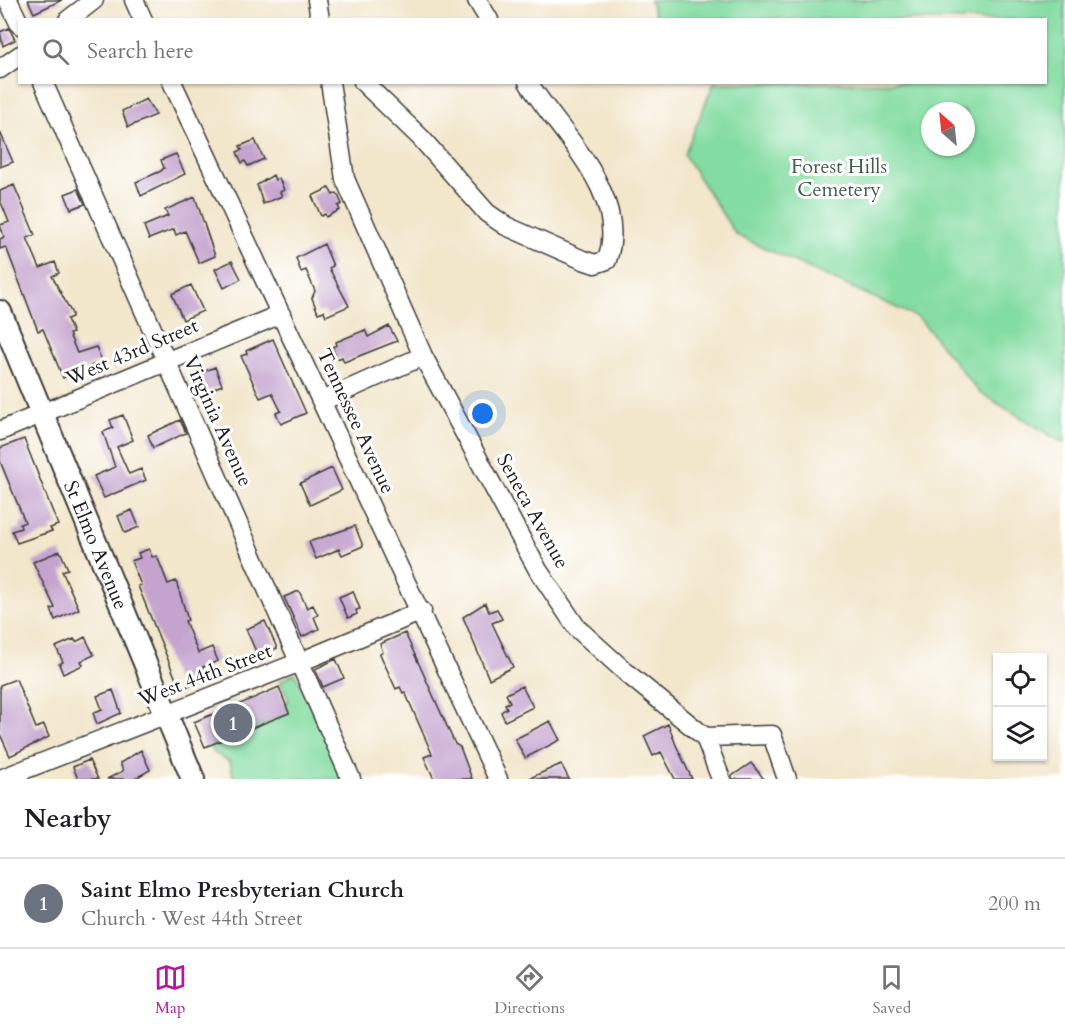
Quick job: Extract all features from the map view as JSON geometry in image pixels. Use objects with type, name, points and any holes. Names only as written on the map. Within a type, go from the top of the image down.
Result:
[{"type":"main road","name":"St Elmo Avenue","points":[[0,312],[193,779]]},
{"type":"street","points":[[9,0],[18,20]]},
{"type":"street","points":[[71,18],[94,0]]},
{"type":"street","points":[[134,0],[142,18]]},
{"type":"street","points":[[317,0],[320,18]]},
{"type":"street","points":[[477,0],[488,18]]},
{"type":"street","points":[[0,69],[18,56]]},
{"type":"street","name":"Virginia Avenue","points":[[45,84],[64,135],[351,779]]},
{"type":"street","name":"Tennessee Avenue","points":[[173,84],[422,610],[498,779]]},
{"type":"street","name":"Seneca Avenue","points":[[330,84],[345,179],[423,356],[538,570],[577,627],[629,675],[705,737],[721,779]]},
{"type":"street","points":[[365,84],[421,138],[487,213],[506,226],[583,260],[595,264],[607,260],[613,241],[601,190],[576,148],[529,84]]},
{"type":"street","name":"West 43rd Street","points":[[0,430],[280,314]]},
{"type":"street","points":[[322,401],[423,356]]},
{"type":"street","name":"West 44th Street","points":[[3,779],[300,662],[422,610]]},
{"type":"street","points":[[705,737],[772,735],[787,779]]},
{"type":"street","points":[[0,772],[3,779]]},
{"type":"green space","name":"Forest Hills Cemetery","points":[[650,0],[1065,0],[1065,444],[979,392],[919,318],[736,235],[684,155],[714,84],[1047,84],[1047,18],[656,18]]},
{"type":"green space","points":[[295,673],[346,779],[234,779],[230,762],[213,752],[211,745],[289,713],[285,703],[289,701],[280,681]]},
{"type":"building","points":[[28,0],[62,0],[34,13]]},
{"type":"building","points":[[9,28],[15,40],[3,46],[0,32]]},
{"type":"building","points":[[146,99],[156,115],[128,127],[122,111]]},
{"type":"building","points":[[0,132],[13,162],[0,167]]},
{"type":"building","points":[[255,140],[264,159],[248,166],[245,161],[242,163],[237,152],[242,150],[240,146]]},
{"type":"building","points":[[176,154],[185,174],[141,196],[136,182],[161,171],[164,168],[161,160]]},
{"type":"building","points":[[273,175],[275,180],[279,178],[284,190],[280,192],[282,196],[263,204],[257,185]]},
{"type":"building","points":[[14,185],[35,235],[27,238],[40,268],[55,262],[59,273],[52,276],[72,314],[72,317],[67,319],[73,333],[69,334],[77,353],[96,347],[102,361],[63,378],[43,329],[38,331],[6,247],[0,249],[0,239],[4,237],[0,225],[9,222],[0,200],[0,191]]},
{"type":"building","points":[[329,188],[333,195],[337,193],[342,204],[338,206],[340,210],[326,217],[325,214],[321,216],[312,196]]},
{"type":"building","points":[[78,189],[85,204],[71,209],[65,194]]},
{"type":"building","points":[[195,197],[215,256],[199,263],[185,231],[176,235],[174,229],[149,239],[144,226],[168,216],[165,210]]},
{"type":"building","points":[[324,244],[333,266],[329,268],[349,306],[326,316],[324,311],[318,313],[312,298],[315,291],[306,270],[301,272],[296,258]]},
{"type":"building","points":[[232,261],[241,279],[224,288],[215,269]]},
{"type":"building","points":[[191,285],[203,311],[183,320],[172,294]]},
{"type":"building","points":[[389,326],[397,341],[344,362],[342,357],[337,359],[332,347],[337,345],[336,342],[365,330],[368,337]]},
{"type":"building","points":[[273,339],[306,413],[281,424],[276,413],[281,411],[272,393],[260,398],[241,356],[247,354],[246,351]]},
{"type":"building","points":[[215,367],[222,385],[201,394],[193,376]]},
{"type":"building","points":[[123,415],[133,440],[117,447],[129,474],[141,469],[146,480],[104,498],[94,476],[115,467],[103,432],[113,428],[110,420]]},
{"type":"building","points":[[180,420],[186,433],[153,448],[148,435]]},
{"type":"building","points":[[24,439],[58,525],[50,528],[52,531],[17,543],[12,531],[21,528],[20,524],[25,522],[0,461],[0,448]]},
{"type":"building","points":[[332,468],[342,490],[310,505],[300,483]]},
{"type":"building","points":[[132,510],[139,527],[125,533],[118,516]]},
{"type":"building","points":[[355,526],[363,546],[342,555],[339,549],[316,559],[309,542]]},
{"type":"building","points":[[149,549],[152,557],[157,556],[168,584],[176,581],[188,620],[185,621],[198,653],[212,647],[218,661],[203,667],[208,678],[180,689],[138,586],[141,585],[131,561],[140,558],[138,553]]},
{"type":"building","points":[[60,551],[68,569],[62,571],[79,609],[55,620],[51,609],[55,608],[33,562]]},
{"type":"building","points":[[299,591],[307,608],[313,605],[318,615],[314,617],[319,629],[302,637],[284,597]]},
{"type":"building","points":[[353,591],[360,609],[356,610],[357,614],[348,618],[339,597]]},
{"type":"building","points":[[485,603],[489,612],[497,609],[502,619],[492,623],[513,667],[489,679],[463,617]]},
{"type":"building","points":[[265,621],[277,648],[258,656],[246,629]]},
{"type":"building","points":[[405,633],[455,744],[460,747],[472,779],[434,779],[424,757],[432,754],[405,692],[403,693],[400,687],[396,689],[380,654],[383,652],[380,644]]},
{"type":"building","points":[[85,637],[94,655],[81,661],[83,665],[63,674],[59,664],[63,662],[56,647]]},
{"type":"building","points":[[336,659],[344,678],[323,687],[315,669]]},
{"type":"building","points":[[16,679],[36,728],[44,725],[49,737],[10,756],[0,734],[0,685]]},
{"type":"building","points":[[522,686],[533,707],[505,721],[501,712],[507,708],[505,704],[510,702],[506,694]]},
{"type":"building","points":[[279,687],[289,713],[205,747],[194,722],[218,712],[225,706],[231,708]]},
{"type":"building","points":[[113,690],[121,713],[97,724],[93,713],[102,709],[97,696]]},
{"type":"building","points":[[550,721],[560,740],[525,758],[515,739]]},
{"type":"building","points":[[668,724],[692,779],[675,779],[661,752],[653,756],[644,736]]},
{"type":"building","points":[[141,750],[150,770],[134,779],[107,779],[123,771],[120,763]]},
{"type":"building","points":[[89,760],[98,779],[78,779],[73,767]]},
{"type":"building","points":[[751,763],[764,779],[732,779],[732,776]]},
{"type":"building","points":[[561,764],[569,779],[528,779]]},
{"type":"place","name":"Saint Elmo Presbyterian Church","points":[[233,723]]}]
